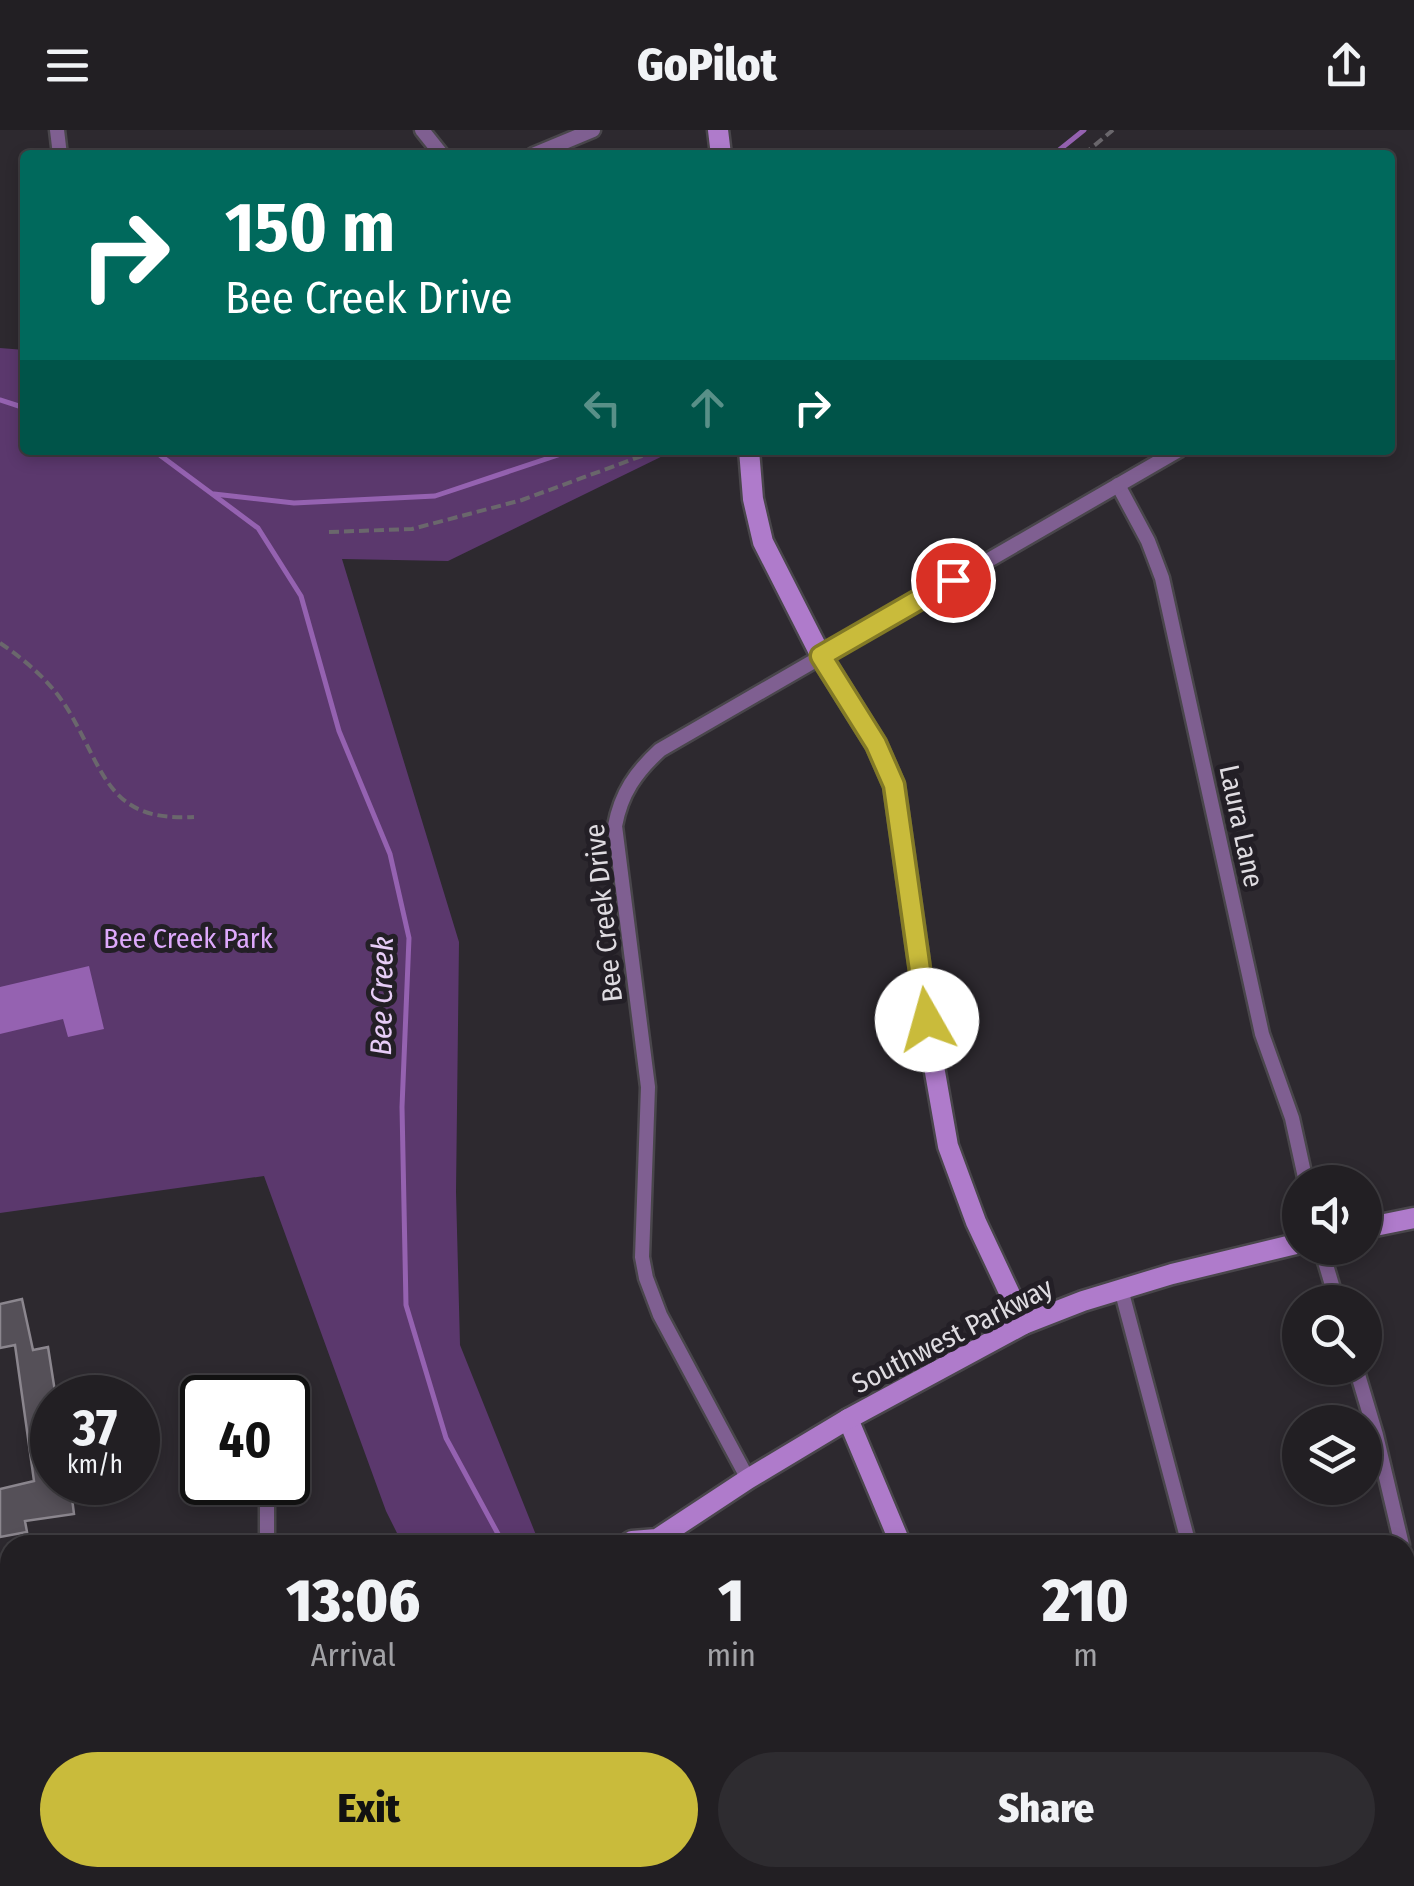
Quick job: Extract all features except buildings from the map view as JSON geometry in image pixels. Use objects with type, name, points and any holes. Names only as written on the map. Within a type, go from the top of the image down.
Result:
[{"type":"street","points":[[422,130],[438,150]]},
{"type":"street","points":[[545,150],[593,130]]},
{"type":"street","points":[[749,455],[763,542],[821,656],[876,744],[894,785],[948,1146],[976,1222],[1024,1324]]},
{"type":"street","name":"Bee Creek Drive","points":[[748,1479],[660,1315],[646,1278],[642,1257],[648,1088],[615,826],[618,806],[640,768],[660,750],[1170,455]]},
{"type":"street","name":"Laura Lane","points":[[1118,485],[1148,541],[1162,578],[1262,1034],[1292,1118],[1302,1165]]},
{"type":"street","points":[[1382,1225],[1414,1218]]},
{"type":"street","name":"Southwest Parkway","points":[[666,1535],[748,1479],[848,1419],[1024,1324],[1083,1300],[1282,1247]]},
{"type":"street","points":[[1121,1290],[1186,1535]]},
{"type":"street","points":[[1361,1385],[1400,1535]]},
{"type":"street","points":[[848,1419],[897,1535]]},
{"type":"street","points":[[266,1535],[267,1505]]},
{"type":"path","points":[[1089,150],[1113,130]]},
{"type":"path","points":[[329,532],[412,529],[522,500],[644,455]]},
{"type":"path","points":[[0,643],[46,680],[69,711],[110,788],[139,809],[159,816],[194,817]]},
{"type":"green space","name":"Bee Creek Park","points":[[0,348],[20,350],[20,455],[665,455],[448,561],[342,559],[459,942],[456,1192],[460,1345],[536,1535],[398,1535],[264,1176],[0,1213]]},
{"type":"shaded area","points":[[89,966],[104,1029],[68,1037],[63,1019],[0,1034],[0,987]]},
{"type":"waterway","points":[[1059,150],[1084,130]]},
{"type":"waterway","name":"Bee Creek","points":[[0,400],[20,406]]},
{"type":"waterway","name":"Bee Creek","points":[[160,455],[258,528],[301,596],[339,731],[390,854],[409,938],[402,1107],[406,1305],[446,1438],[499,1535]]},
{"type":"waterway","points":[[214,494],[294,503],[435,496],[558,455]]},
{"type":"route","points":[[927,1020],[894,785],[876,744],[821,656],[953,580]]}]
